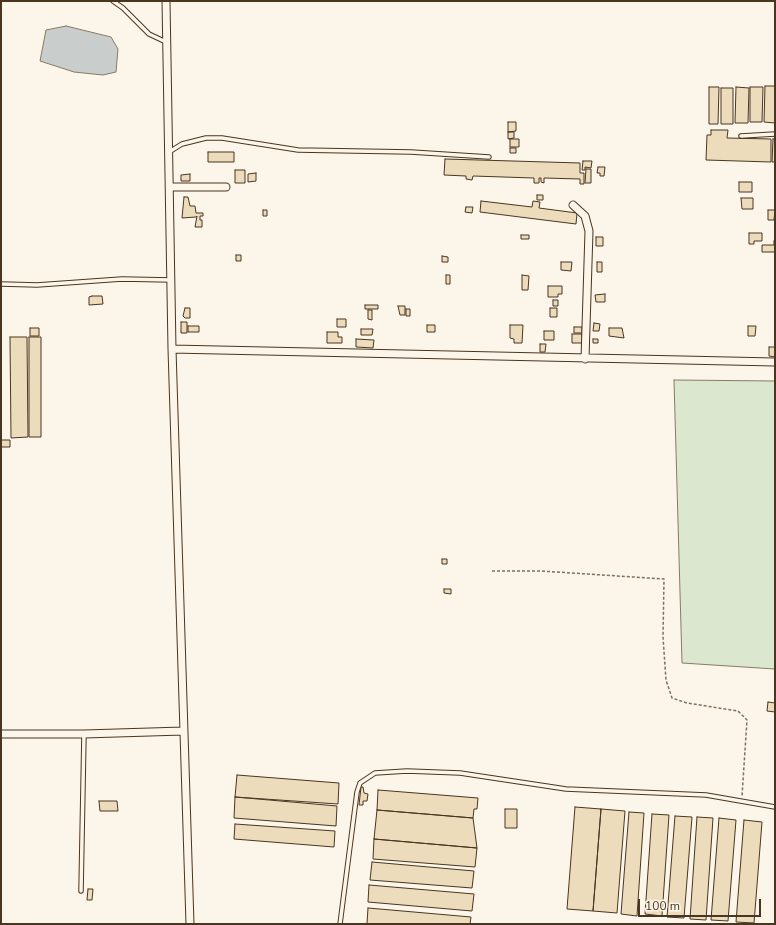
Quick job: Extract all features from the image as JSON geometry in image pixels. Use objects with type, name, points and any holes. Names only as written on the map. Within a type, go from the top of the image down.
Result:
[{"type":"street","points":[[166,1],[172,349],[190,924]]},
{"type":"street","points":[[170,187],[226,187]]},
{"type":"street","points":[[574,205],[585,216],[589,231],[586,359]]},
{"type":"street","points":[[172,349],[775,362]]},
{"type":"street","points":[[1,734],[84,734],[183,731]]},
{"type":"lane","points":[[113,1],[149,34],[166,42]]},
{"type":"lane","points":[[741,136],[775,134]]},
{"type":"lane","points":[[168,152],[182,144],[206,138],[222,138],[298,150],[419,152],[489,157]]},
{"type":"lane","points":[[1,284],[37,285],[117,279],[171,280]]},
{"type":"lane","points":[[81,891],[84,734]]},
{"type":"lane","points":[[340,924],[357,792],[360,783],[375,773],[407,771],[460,773],[566,789],[603,792],[687,793],[775,807]]},
{"type":"path","points":[[492,571],[557,572],[664,579],[663,637],[666,680],[672,698],[738,711],[747,720],[742,801]]},
{"type":"green space","points":[[674,380],[775,381],[775,669],[682,663]]},
{"type":"shaded area","points":[[66,26],[111,37],[118,49],[116,72],[103,75],[74,72],[40,61],[46,30]]},
{"type":"building","points":[[765,86],[775,86],[775,123],[764,122]]},
{"type":"building","points":[[709,87],[719,87],[718,124],[709,124]]},
{"type":"building","points":[[736,87],[749,88],[748,123],[735,123]]},
{"type":"building","points":[[750,87],[763,87],[762,122],[750,122]]},
{"type":"building","points":[[721,88],[733,88],[733,124],[721,124]]},
{"type":"building","points":[[508,122],[516,122],[516,131],[508,132]]},
{"type":"building","points":[[711,130],[728,130],[727,138],[771,139],[771,162],[706,160],[707,135],[711,135]]},
{"type":"building","points":[[508,132],[514,132],[514,138],[508,139]]},
{"type":"building","points":[[510,139],[519,139],[519,147],[510,147]]},
{"type":"building","points":[[773,139],[775,139],[775,162],[772,162]]},
{"type":"building","points":[[510,148],[516,148],[516,153],[510,153]]},
{"type":"building","points":[[208,152],[234,152],[234,162],[208,162]]},
{"type":"building","points":[[445,159],[580,163],[580,173],[584,173],[584,184],[580,184],[580,179],[544,178],[544,183],[541,182],[541,178],[539,178],[539,183],[534,183],[534,178],[473,176],[472,180],[466,179],[466,176],[444,175]]},
{"type":"building","points":[[583,161],[592,161],[591,168],[585,167],[585,170],[582,170]]},
{"type":"building","points":[[598,167],[605,167],[604,176],[600,176],[600,173],[597,173]]},
{"type":"building","points":[[586,169],[591,169],[591,183],[585,183]]},
{"type":"building","points":[[235,170],[245,170],[245,183],[235,183]]},
{"type":"building","points":[[256,173],[256,181],[248,182],[248,174]]},
{"type":"building","points":[[190,174],[190,181],[181,181],[181,175]]},
{"type":"building","points":[[739,182],[752,182],[752,192],[739,192]]},
{"type":"building","points":[[537,195],[543,195],[543,200],[537,200]]},
{"type":"building","points":[[184,197],[188,197],[190,206],[195,206],[196,213],[203,213],[203,216],[200,216],[200,220],[202,220],[202,227],[195,227],[197,216],[182,218]]},
{"type":"building","points":[[741,198],[753,198],[753,209],[742,209]]},
{"type":"building","points":[[481,201],[532,207],[533,201],[540,202],[539,208],[577,213],[576,224],[480,212]]},
{"type":"building","points":[[466,207],[473,207],[472,213],[465,212]]},
{"type":"building","points":[[263,210],[267,210],[267,216],[263,216]]},
{"type":"building","points":[[768,210],[775,210],[774,220],[768,220]]},
{"type":"building","points":[[749,233],[762,233],[762,241],[754,241],[754,244],[749,244]]},
{"type":"building","points":[[521,235],[529,235],[529,239],[521,239]]},
{"type":"building","points":[[596,237],[603,237],[603,246],[596,246]]},
{"type":"building","points":[[774,241],[775,252],[762,252],[762,245],[774,245]]},
{"type":"building","points":[[236,255],[241,255],[241,261],[236,261]]},
{"type":"building","points":[[442,256],[448,257],[448,262],[442,262]]},
{"type":"building","points":[[561,262],[572,262],[571,271],[561,270]]},
{"type":"building","points":[[597,262],[602,262],[602,272],[597,272]]},
{"type":"building","points":[[446,275],[450,275],[450,284],[446,284]]},
{"type":"building","points":[[522,275],[529,276],[528,290],[522,290]]},
{"type":"building","points":[[548,286],[562,286],[562,294],[558,294],[558,297],[548,297]]},
{"type":"building","points":[[605,294],[605,302],[596,302],[595,295]]},
{"type":"building","points":[[102,296],[103,304],[89,305],[89,297]]},
{"type":"building","points":[[553,300],[558,300],[558,306],[553,306]]},
{"type":"building","points":[[365,305],[378,305],[378,309],[365,309]]},
{"type":"building","points":[[398,306],[405,306],[405,315],[400,315]]},
{"type":"building","points":[[185,308],[190,308],[190,318],[185,318],[183,316]]},
{"type":"building","points":[[550,308],[557,308],[557,317],[550,317]]},
{"type":"building","points":[[406,309],[410,309],[410,316],[406,316]]},
{"type":"building","points":[[368,310],[372,310],[372,320],[368,319]]},
{"type":"building","points":[[337,319],[346,319],[346,327],[337,327]]},
{"type":"building","points":[[181,322],[187,322],[187,333],[181,333]]},
{"type":"building","points":[[594,323],[600,324],[599,331],[593,331]]},
{"type":"building","points":[[427,325],[435,325],[435,332],[427,332]]},
{"type":"building","points":[[510,325],[523,325],[522,343],[514,343],[514,339],[510,338]]},
{"type":"building","points":[[188,326],[199,326],[199,332],[188,332]]},
{"type":"building","points":[[748,326],[756,326],[755,336],[748,336]]},
{"type":"building","points":[[574,327],[582,327],[582,333],[574,333]]},
{"type":"building","points":[[30,328],[39,328],[39,336],[30,336]]},
{"type":"building","points":[[609,328],[622,328],[624,338],[609,336]]},
{"type":"building","points":[[361,329],[373,329],[372,335],[361,335]]},
{"type":"building","points":[[544,331],[554,331],[554,340],[544,340]]},
{"type":"building","points":[[327,332],[338,332],[338,337],[342,337],[342,343],[327,343]]},
{"type":"building","points":[[572,334],[582,334],[582,343],[572,343]]},
{"type":"building","points":[[10,337],[27,337],[28,437],[11,438]]},
{"type":"building","points":[[29,337],[41,337],[41,437],[29,437]]},
{"type":"building","points":[[356,339],[374,340],[373,348],[356,347]]},
{"type":"building","points":[[593,339],[598,339],[598,343],[593,343]]},
{"type":"building","points":[[540,344],[546,344],[545,352],[540,352]]},
{"type":"building","points":[[769,347],[775,347],[775,357],[769,356]]},
{"type":"building","points":[[1,440],[10,440],[10,447],[1,447]]},
{"type":"building","points":[[442,559],[447,559],[447,564],[442,564]]},
{"type":"building","points":[[444,589],[451,589],[451,594],[444,593]]},
{"type":"building","points":[[768,702],[775,703],[775,712],[767,711]]},
{"type":"building","points":[[237,775],[339,783],[338,804],[235,797]]},
{"type":"building","points":[[361,787],[363,787],[364,793],[368,794],[367,801],[363,801],[363,805],[359,805]]},
{"type":"building","points":[[378,790],[478,798],[477,809],[474,809],[473,818],[377,810]]},
{"type":"building","points":[[235,797],[337,806],[336,826],[234,818]]},
{"type":"building","points":[[99,801],[117,801],[118,811],[100,811]]},
{"type":"building","points":[[575,807],[601,809],[593,911],[567,909]]},
{"type":"building","points":[[505,809],[517,809],[517,828],[505,828]]},
{"type":"building","points":[[601,809],[625,811],[617,913],[593,911]]},
{"type":"building","points":[[377,810],[473,818],[477,848],[374,839]]},
{"type":"building","points":[[629,812],[644,813],[637,916],[621,914]]},
{"type":"building","points":[[652,814],[669,815],[662,916],[645,914]]},
{"type":"building","points":[[675,816],[692,817],[684,918],[667,917]]},
{"type":"building","points":[[697,817],[713,818],[706,920],[690,919]]},
{"type":"building","points":[[719,818],[736,820],[728,921],[711,920]]},
{"type":"building","points":[[744,820],[762,822],[754,923],[736,922]]},
{"type":"building","points":[[235,824],[335,831],[334,847],[234,839]]},
{"type":"building","points":[[374,839],[477,848],[475,867],[373,859]]},
{"type":"building","points":[[372,862],[474,871],[472,888],[370,880]]},
{"type":"building","points":[[369,885],[474,894],[472,911],[368,902]]},
{"type":"building","points":[[88,889],[93,889],[92,900],[87,900]]},
{"type":"building","points":[[368,908],[471,917],[470,924],[367,924]]}]
